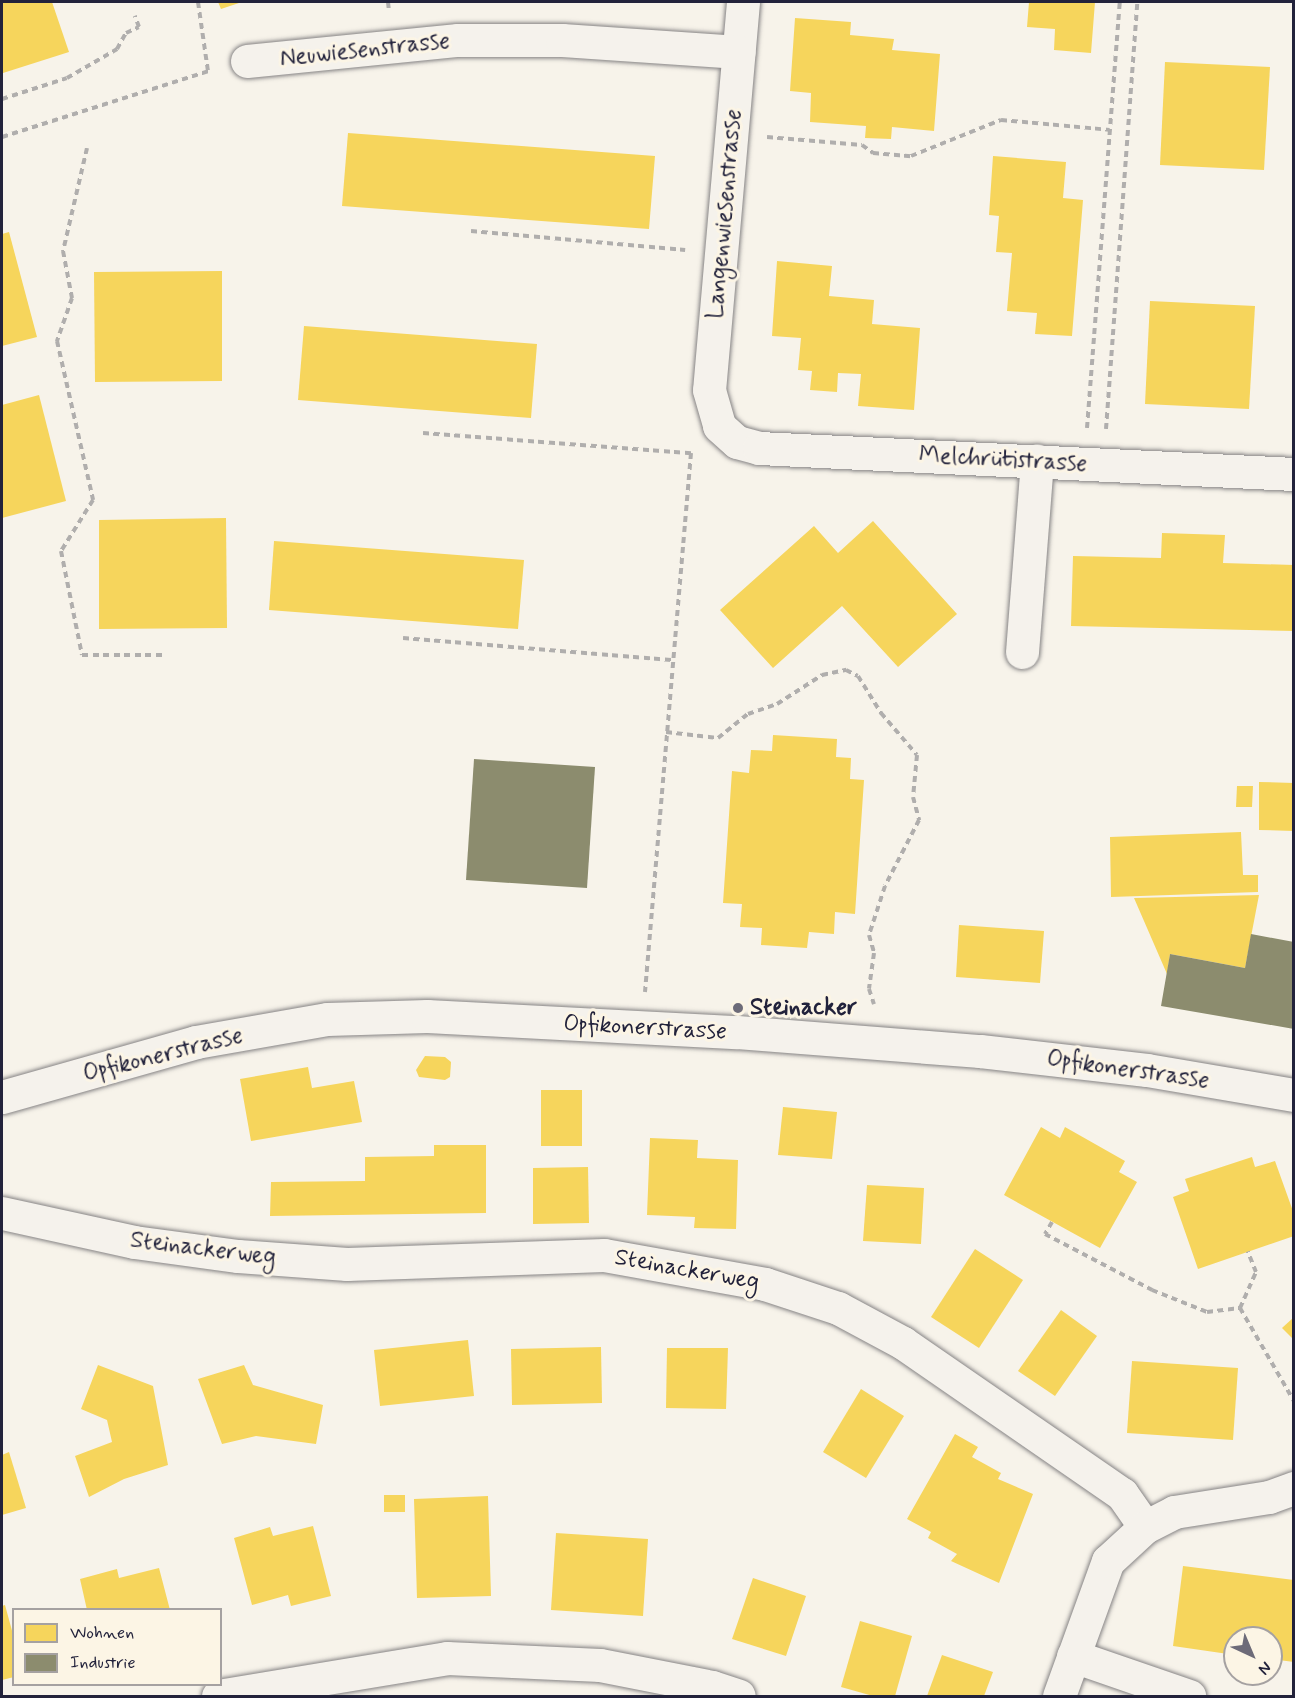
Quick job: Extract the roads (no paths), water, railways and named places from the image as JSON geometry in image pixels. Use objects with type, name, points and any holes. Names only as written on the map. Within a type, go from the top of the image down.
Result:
[{"type":"street","name":"Langenwiesenstrasse","points":[[719,426],[709,390],[743,2]]},
{"type":"street","name":"Neuwiesenstrasse","points":[[247,61],[458,40],[562,40],[739,52]]},
{"type":"street","name":"Melchrütistrasse","points":[[719,426],[737,442],[759,448],[1293,474]]},
{"type":"street","points":[[1022,652],[1037,462]]},
{"type":"street","name":"Opfikonerstrasse","points":[[2,1097],[196,1042],[327,1019],[427,1016],[736,1032],[980,1051],[1147,1070],[1293,1095]]},
{"type":"street","name":"Steinackerweg","points":[[2,1213],[134,1242],[238,1256],[347,1264],[604,1255],[765,1284],[838,1308],[903,1343],[1122,1494],[1145,1527]]},
{"type":"street","points":[[1059,1696],[1108,1561],[1145,1527],[1174,1512],[1269,1497],[1293,1488]]},
{"type":"street","points":[[1073,1656],[1189,1696]]},
{"type":"street","points":[[218,1696],[447,1658],[600,1665],[712,1687],[739,1696]]},
{"type":"place","name":"Steinacker","points":[[738,1008]]}]
